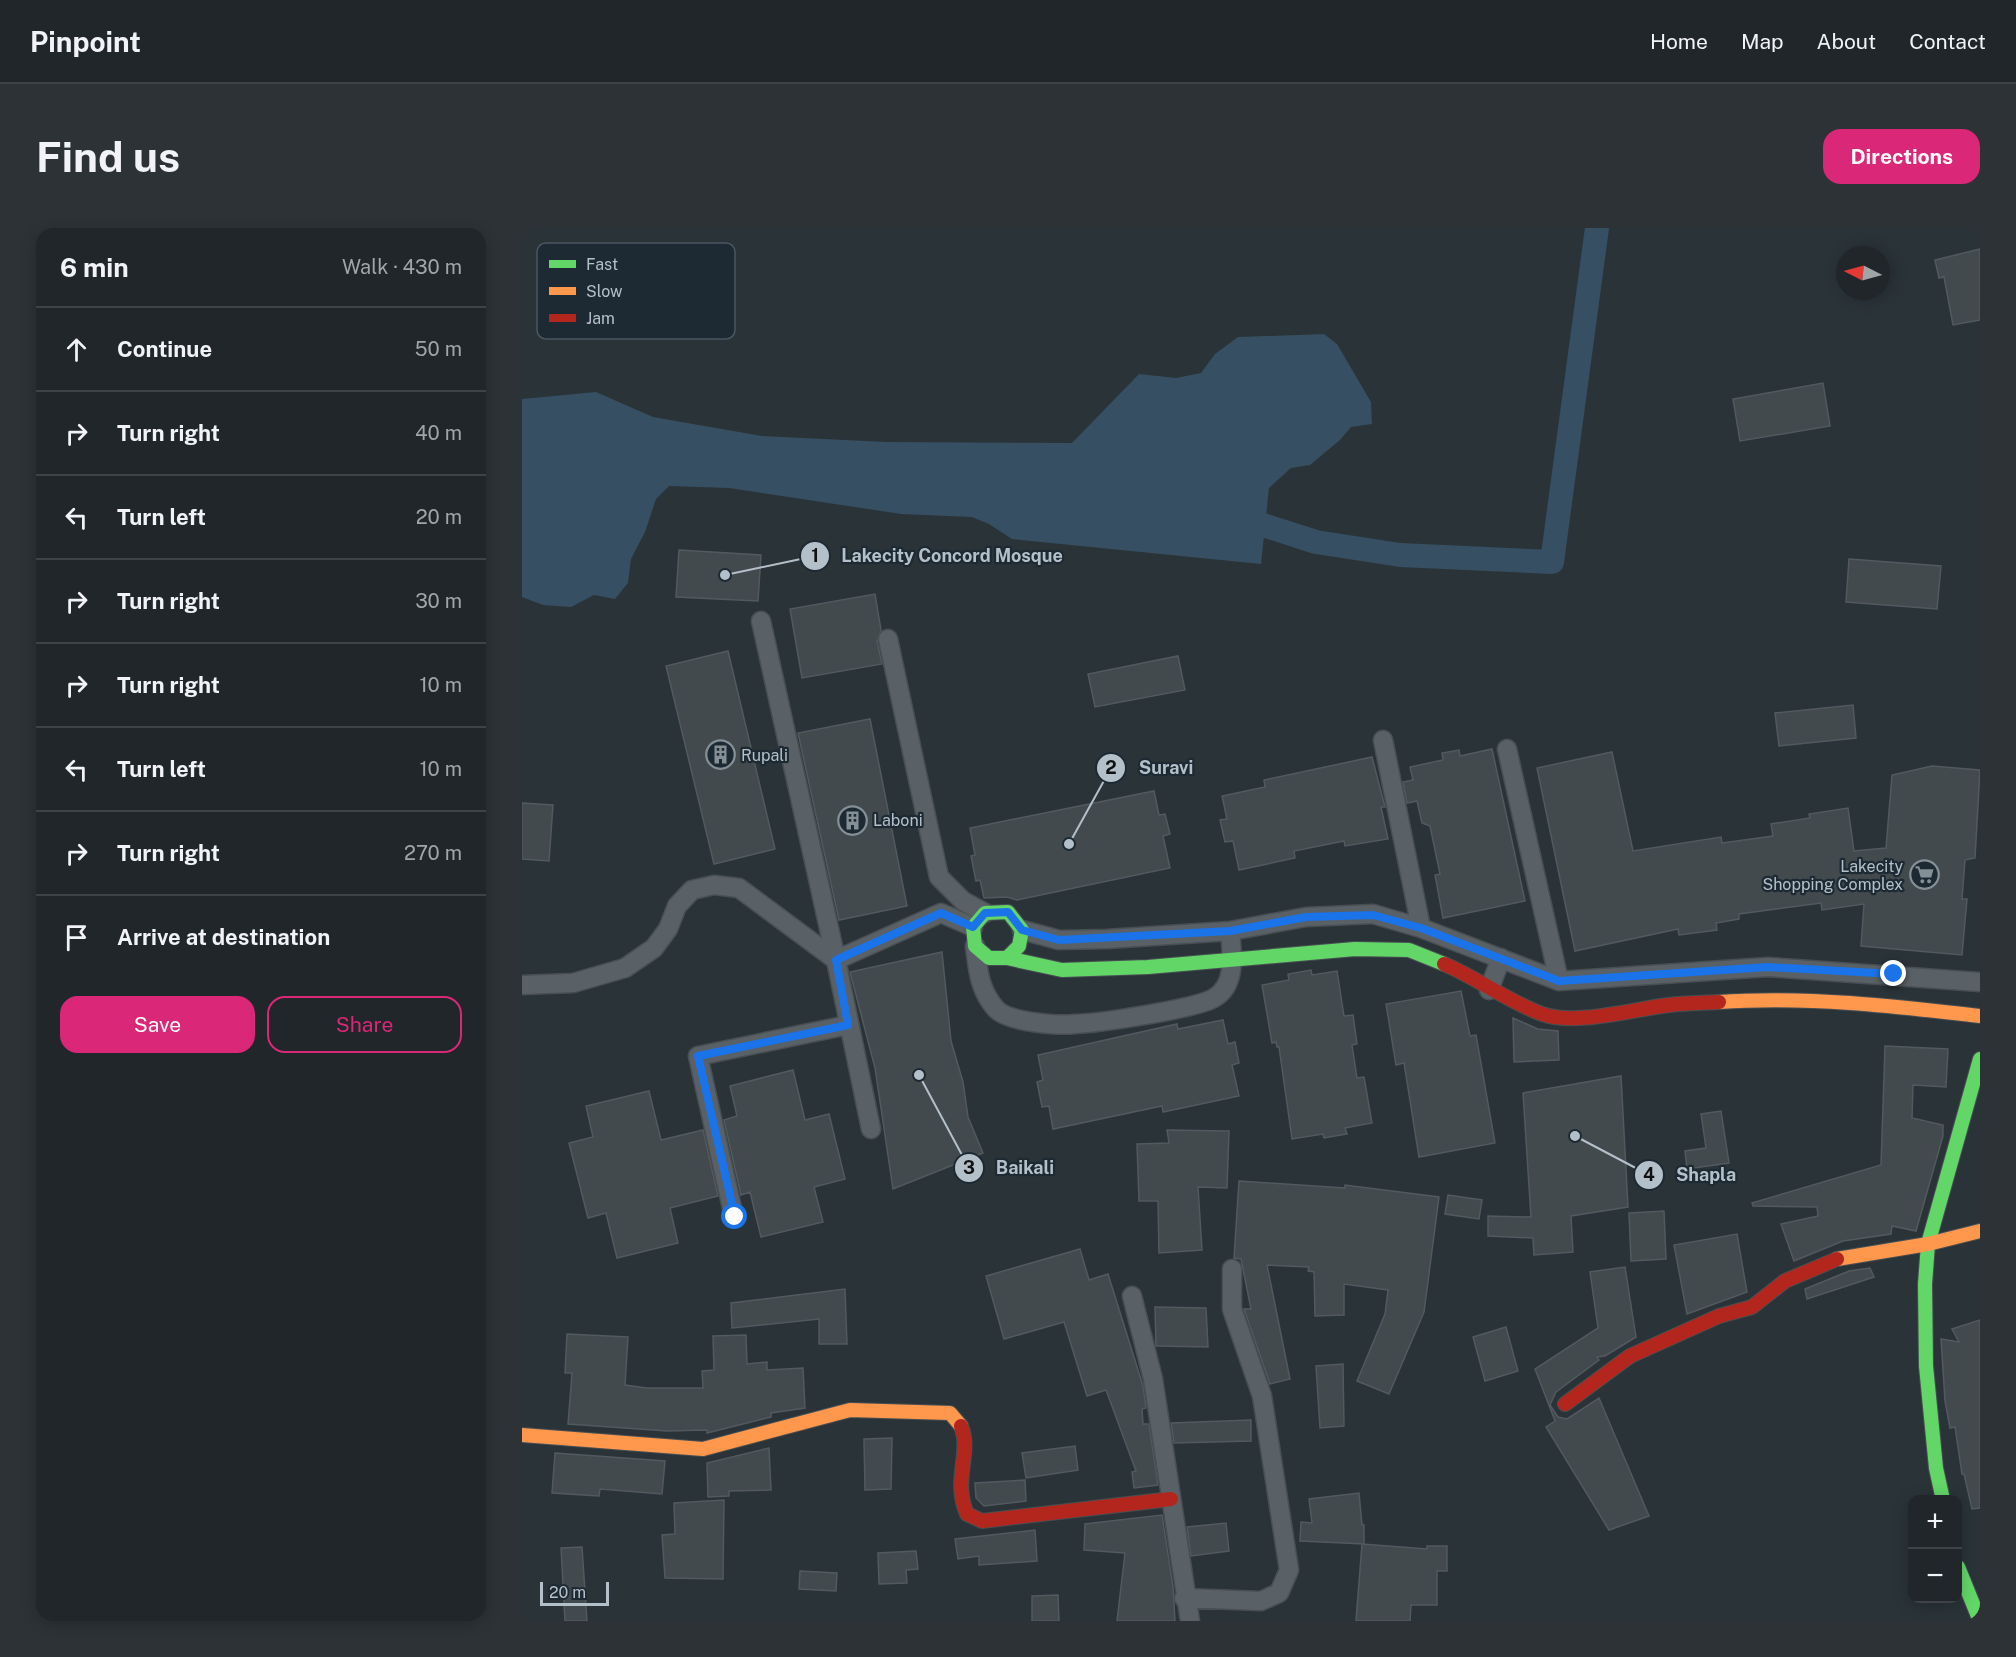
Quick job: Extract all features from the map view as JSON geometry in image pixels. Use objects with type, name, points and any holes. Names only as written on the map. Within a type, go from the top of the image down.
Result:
[{"type":"street","points":[[761,621],[871,1129]]},
{"type":"street","points":[[888,639],[939,877],[963,901],[985,913],[1008,912],[1022,930],[1059,940],[1230,931],[1306,917],[1373,915],[1421,928],[1559,981],[1768,967],[1980,982]]},
{"type":"street","points":[[1383,740],[1421,928]]},
{"type":"street","points":[[1507,749],[1559,981]]},
{"type":"street","points":[[522,985],[573,982],[625,968],[654,948],[668,929],[677,906],[692,890],[714,885],[739,888],[836,960]]},
{"type":"street","points":[[836,960],[941,913],[973,927]]},
{"type":"street","points":[[985,913],[973,927],[979,985],[997,1011],[1034,1024],[1075,1024],[1177,1008],[1214,998],[1227,984],[1233,961],[1230,931]]},
{"type":"street","points":[[1007,958],[1019,946],[1022,930]]},
{"type":"street","points":[[975,946],[989,958],[1007,958],[1062,970],[1233,961],[1355,950],[1409,950],[1457,970],[1489,990],[1544,1015],[1578,1017],[1619,1014],[1668,1005],[1763,999],[1890,1006],[1980,1016]]},
{"type":"street","points":[[1489,990],[1502,958]]},
{"type":"street","points":[[1763,999],[1768,967]]},
{"type":"street","points":[[1664,974],[1668,1005]]},
{"type":"street","points":[[735,1217],[698,1056],[848,1025]]},
{"type":"street","points":[[1942,1495],[1936,1468],[1926,1366],[1925,1284],[1928,1244],[1980,1059]]},
{"type":"street","points":[[1565,1404],[1630,1356],[1719,1316],[1752,1307],[1785,1281],[1845,1256],[1928,1244],[1980,1231]]},
{"type":"street","points":[[1184,1598],[1261,1601],[1279,1593],[1289,1570],[1262,1396],[1232,1309],[1232,1269]]},
{"type":"street","points":[[1132,1296],[1152,1379],[1184,1598],[1190,1621]]},
{"type":"street","points":[[522,1435],[702,1449],[815,1422],[850,1410],[950,1413],[960,1419],[964,1431],[960,1496],[967,1514],[982,1521],[1171,1499]]},
{"type":"street","points":[[1962,1577],[1980,1621]]},
{"type":"water","points":[[1324,334],[1337,344],[1371,402],[1372,424],[1351,427],[1340,440],[1310,465],[1291,468],[1269,488],[1261,564],[1012,539],[989,524],[972,517],[901,514],[729,488],[669,486],[656,499],[645,532],[631,559],[628,583],[615,599],[594,595],[571,607],[543,605],[522,597],[522,399],[596,392],[653,417],[762,436],[886,442],[1072,443],[1139,374],[1176,378],[1201,373],[1215,354],[1238,337]]},
{"type":"building","points":[[1980,249],[1980,320],[1953,325],[1944,277],[1939,278],[1935,260]]},
{"type":"building","points":[[1823,383],[1830,426],[1740,441],[1733,399]]},
{"type":"building","points":[[679,550],[761,555],[758,601],[676,597]]},
{"type":"building","points":[[1849,559],[1941,566],[1937,609],[1846,602]]},
{"type":"building","points":[[875,594],[881,630],[877,641],[882,664],[802,678],[790,609]]},
{"type":"building","name":"Rupali","points":[[728,651],[775,849],[714,864],[666,666]]},
{"type":"building","points":[[1178,656],[1185,690],[1095,707],[1088,674]]},
{"type":"building","points":[[1853,705],[1856,738],[1779,746],[1775,713]]},
{"type":"building","name":"Laboni","points":[[870,719],[907,906],[839,920],[798,733]]},
{"type":"building","points":[[1492,749],[1525,901],[1443,918],[1435,875],[1440,874],[1430,826],[1422,823],[1417,801],[1407,803],[1403,782],[1413,780],[1410,767],[1443,760],[1442,753],[1459,750],[1460,756]]},
{"type":"building","points":[[1612,752],[1633,851],[1721,837],[1722,843],[1773,836],[1771,824],[1810,818],[1809,814],[1848,808],[1854,851],[1886,848],[1892,775],[1932,766],[1980,770],[1975,858],[1965,860],[1962,899],[1967,899],[1962,955],[1861,946],[1864,904],[1822,910],[1821,903],[1739,914],[1739,919],[1716,923],[1717,930],[1679,935],[1678,929],[1575,951],[1537,768]]},
{"type":"building","points":[[1372,757],[1385,807],[1381,807],[1388,839],[1345,846],[1344,841],[1294,851],[1295,858],[1239,870],[1233,841],[1225,842],[1220,820],[1227,819],[1222,796],[1265,787],[1264,780]]},
{"type":"building","points":[[1154,791],[1159,815],[1165,814],[1170,834],[1163,836],[1170,868],[1017,900],[1007,897],[984,898],[980,880],[976,881],[971,856],[975,855],[970,828]]},
{"type":"building","points":[[522,803],[553,805],[549,861],[522,859]]},
{"type":"building","points":[[942,952],[951,1041],[963,1082],[968,1117],[983,1153],[893,1189],[875,1068],[850,972]]},
{"type":"building","points":[[1311,970],[1312,975],[1337,971],[1344,1016],[1353,1015],[1357,1044],[1352,1045],[1357,1078],[1364,1077],[1372,1123],[1345,1128],[1347,1134],[1324,1138],[1323,1134],[1292,1139],[1279,1047],[1276,1042],[1272,1043],[1262,985],[1289,980],[1288,974]]},
{"type":"building","points":[[1461,991],[1470,1036],[1476,1035],[1495,1143],[1419,1157],[1404,1063],[1396,1065],[1386,1004]]},
{"type":"building","points":[[1513,1018],[1538,1029],[1558,1031],[1559,1060],[1514,1062]]},
{"type":"building","points":[[1223,1020],[1228,1044],[1235,1042],[1239,1063],[1232,1065],[1239,1096],[1163,1112],[1162,1106],[1053,1129],[1049,1106],[1042,1107],[1037,1082],[1043,1080],[1038,1055],[1177,1024],[1178,1029]]},
{"type":"building","points":[[1885,1046],[1948,1049],[1946,1087],[1913,1085],[1912,1118],[1943,1125],[1943,1136],[1916,1231],[1892,1226],[1891,1234],[1843,1241],[1794,1261],[1781,1224],[1818,1216],[1817,1207],[1753,1206],[1752,1203],[1881,1165]]},
{"type":"building","points":[[793,1070],[805,1120],[829,1114],[845,1179],[814,1187],[823,1222],[761,1237],[750,1192],[741,1195],[724,1120],[737,1116],[730,1086]]},
{"type":"building","points":[[1621,1076],[1628,1207],[1571,1216],[1573,1252],[1534,1255],[1533,1238],[1488,1236],[1488,1216],[1531,1217],[1523,1093]]},
{"type":"building","points":[[649,1091],[661,1140],[703,1130],[718,1196],[670,1208],[678,1243],[617,1258],[606,1213],[588,1218],[569,1143],[593,1137],[586,1106]]},
{"type":"building","points":[[1721,1111],[1729,1163],[1687,1169],[1685,1151],[1706,1148],[1701,1114]]},
{"type":"building","points":[[1167,1130],[1229,1131],[1227,1188],[1198,1187],[1202,1250],[1159,1253],[1158,1201],[1139,1201],[1137,1144],[1169,1143]]},
{"type":"building","points":[[1239,1181],[1345,1188],[1345,1185],[1439,1197],[1424,1312],[1389,1394],[1357,1381],[1385,1314],[1388,1290],[1344,1284],[1344,1315],[1315,1316],[1314,1272],[1308,1271],[1309,1267],[1267,1265],[1290,1379],[1270,1384],[1244,1309],[1251,1309],[1241,1259],[1234,1258]]},
{"type":"building","points":[[1448,1195],[1482,1200],[1479,1219],[1445,1214]]},
{"type":"building","points":[[1664,1211],[1666,1259],[1631,1261],[1629,1213]]},
{"type":"building","points":[[1737,1234],[1747,1292],[1687,1314],[1674,1245]]},
{"type":"building","points":[[1080,1249],[1089,1280],[1108,1274],[1143,1386],[1146,1408],[1142,1409],[1143,1424],[1149,1424],[1158,1485],[1134,1488],[1132,1472],[1136,1471],[1106,1390],[1087,1396],[1064,1322],[1004,1339],[986,1276]]},
{"type":"building","points":[[1625,1267],[1636,1337],[1605,1356],[1597,1357],[1599,1360],[1556,1392],[1550,1405],[1558,1417],[1567,1419],[1599,1398],[1649,1516],[1609,1530],[1546,1427],[1555,1421],[1535,1369],[1598,1328],[1590,1272]]},
{"type":"building","points":[[1870,1268],[1874,1277],[1807,1299],[1805,1289],[1849,1271]]},
{"type":"building","points":[[845,1289],[847,1344],[819,1344],[819,1319],[732,1328],[731,1303]]},
{"type":"building","points":[[1155,1307],[1206,1308],[1208,1347],[1156,1346]]},
{"type":"building","points":[[1980,1320],[1980,1508],[1972,1509],[1964,1474],[1962,1474],[1955,1427],[1950,1428],[1945,1401],[1941,1339],[1959,1342],[1952,1329]]},
{"type":"building","points":[[1506,1327],[1518,1371],[1485,1381],[1473,1337]]},
{"type":"building","points":[[567,1334],[628,1337],[625,1385],[647,1388],[703,1388],[702,1371],[714,1370],[713,1336],[746,1335],[747,1364],[767,1362],[767,1370],[803,1368],[805,1408],[771,1413],[771,1417],[707,1433],[707,1430],[667,1431],[568,1424],[572,1373],[565,1373]]},
{"type":"building","points":[[1343,1364],[1344,1426],[1320,1428],[1316,1366]]},
{"type":"building","points":[[1251,1420],[1251,1441],[1174,1443],[1171,1423]]},
{"type":"building","points":[[892,1438],[891,1489],[865,1490],[864,1439]]},
{"type":"building","points":[[1075,1446],[1078,1470],[1026,1478],[1022,1453]]},
{"type":"building","points":[[769,1448],[771,1490],[729,1491],[729,1496],[708,1497],[707,1463]]},
{"type":"building","points":[[555,1453],[665,1461],[662,1494],[600,1489],[599,1496],[552,1493]]},
{"type":"building","points":[[1025,1480],[1026,1501],[984,1506],[976,1498],[975,1483]]},
{"type":"building","points":[[1359,1493],[1362,1525],[1364,1525],[1364,1544],[1300,1541],[1301,1522],[1312,1523],[1309,1499]]},
{"type":"building","points":[[724,1500],[723,1579],[665,1578],[662,1535],[675,1534],[674,1503]]},
{"type":"building","points":[[1162,1515],[1173,1587],[1175,1621],[1117,1621],[1125,1553],[1084,1550],[1085,1524]]},
{"type":"building","points":[[1226,1523],[1229,1551],[1191,1556],[1187,1527]]},
{"type":"building","points":[[1035,1530],[1037,1561],[979,1565],[979,1556],[958,1559],[955,1539]]},
{"type":"building","points":[[1362,1544],[1427,1549],[1427,1546],[1447,1546],[1447,1571],[1437,1571],[1437,1605],[1411,1605],[1410,1621],[1356,1621]]},
{"type":"building","points":[[582,1547],[587,1621],[565,1621],[561,1548]]},
{"type":"building","points":[[916,1551],[918,1569],[906,1570],[907,1583],[879,1584],[878,1553]]},
{"type":"building","points":[[800,1571],[837,1573],[836,1591],[799,1589]]},
{"type":"building","points":[[1058,1595],[1059,1621],[1032,1621],[1032,1596]]},
{"type":"waterway","points":[[1235,516],[1316,542],[1400,555],[1552,562],[1597,228]]},
{"type":"traffic: fast","points":[[1007,958],[1019,946],[1022,930],[1008,912],[985,913],[973,927],[975,946],[989,958],[1007,958],[1062,970],[1148,967],[1355,949],[1409,950],[1444,964]]},
{"type":"traffic: fast","points":[[1942,1495],[1936,1468],[1926,1366],[1925,1284],[1928,1244],[1980,1059]]},
{"type":"traffic: fast","points":[[1962,1577],[1980,1621]]},
{"type":"traffic: slow","points":[[1719,1002],[1817,1001],[1980,1016]]},
{"type":"traffic: slow","points":[[1837,1259],[1928,1244],[1980,1231]]},
{"type":"traffic: slow","points":[[522,1435],[703,1449],[850,1410],[950,1413],[961,1426]]},
{"type":"traffic: jam","points":[[1444,964],[1529,1009],[1555,1017],[1605,1016],[1669,1005],[1719,1002]]},
{"type":"traffic: jam","points":[[1565,1404],[1630,1356],[1719,1316],[1752,1307],[1785,1281],[1837,1259]]},
{"type":"traffic: jam","points":[[961,1426],[964,1436],[961,1478],[963,1502],[967,1514],[982,1521],[1171,1499]]},
{"type":"place","name":"Lakecity Concord Mosque","points":[[725,575]]},
{"type":"place","name":"Rupali","points":[[720,755]]},
{"type":"place","name":"Laboni","points":[[852,820]]},
{"type":"place","name":"Suravi","points":[[1069,844]]},
{"type":"place","name":"Lakecity Shopping Complex","points":[[1924,875]]},
{"type":"place","name":"Baikali","points":[[919,1075]]},
{"type":"place","name":"Shapla","points":[[1575,1136]]},
{"type":"route","points":[[735,1217],[698,1056],[848,1025],[836,960],[941,913],[973,927],[985,913],[1008,912],[1022,930],[1059,940],[1230,931],[1306,917],[1373,915],[1421,928],[1559,981],[1768,967],[1894,974]]}]
